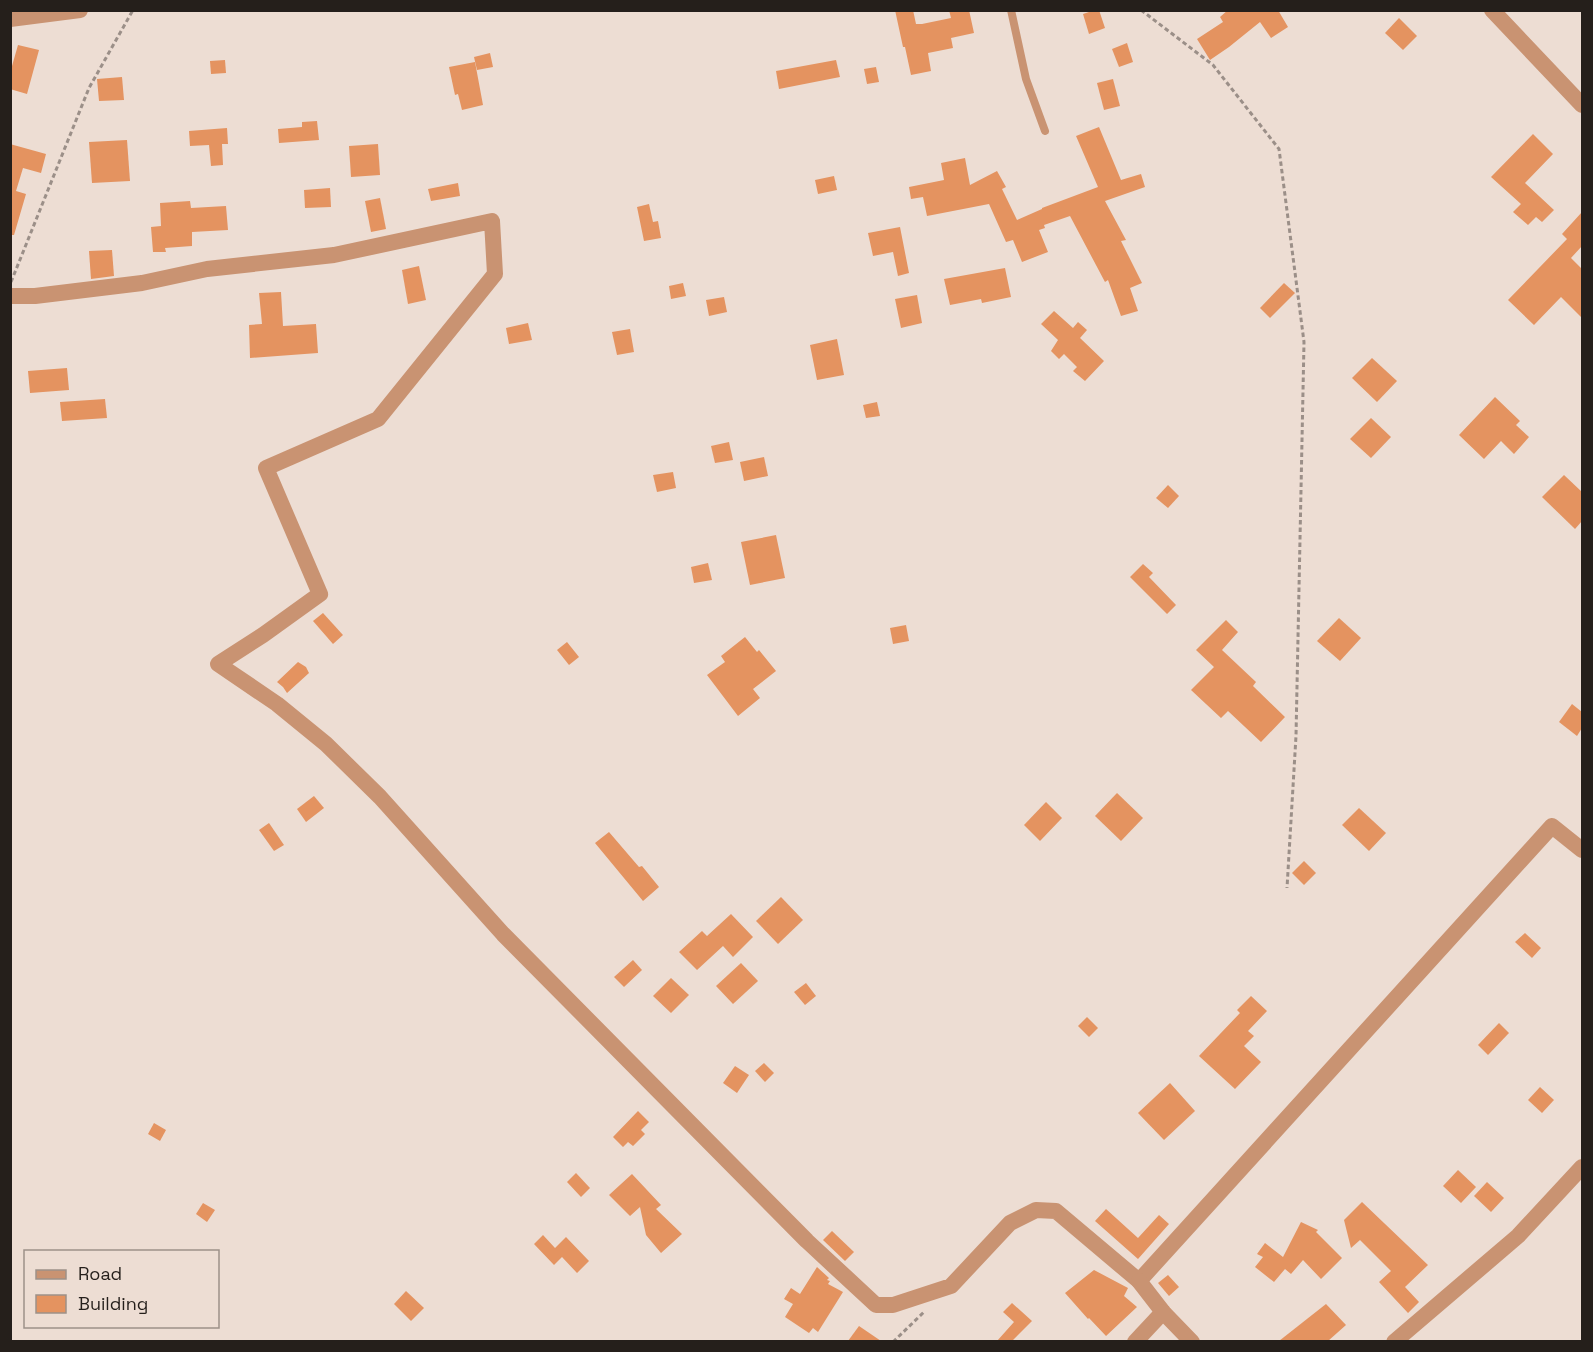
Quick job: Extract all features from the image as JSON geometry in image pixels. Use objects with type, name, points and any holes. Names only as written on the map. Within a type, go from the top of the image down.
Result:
[{"type":"street","points":[[10,18],[80,10]]},
{"type":"street","points":[[1492,10],[1582,105]]},
{"type":"street","points":[[10,296],[34,296],[142,283],[207,269],[334,255],[492,221],[495,274],[378,419],[266,468],[320,594],[218,664],[277,704],[326,744],[380,797],[503,934],[807,1241],[876,1305],[893,1305],[951,1286],[1010,1223],[1036,1210],[1056,1211],[1139,1281],[1162,1312],[1192,1341]]},
{"type":"street","points":[[1139,1281],[1552,826],[1582,850]]},
{"type":"street","points":[[1395,1341],[1518,1236],[1582,1167]]},
{"type":"street","points":[[1135,1341],[1162,1312]]},
{"type":"lane","points":[[1011,10],[1026,79],[1045,131]]},
{"type":"path","points":[[10,284],[89,88],[133,10]]},
{"type":"path","points":[[1141,10],[1213,65],[1279,149],[1304,342],[1296,736],[1287,888]]},
{"type":"building","points":[[895,10],[913,10],[916,24],[922,24],[951,18],[949,10],[969,10],[974,33],[951,38],[953,48],[928,53],[931,71],[911,75]]},
{"type":"building","points":[[1099,10],[1105,28],[1089,34],[1083,14]]},
{"type":"building","points":[[1228,10],[1278,10],[1288,27],[1271,38],[1260,22],[1210,60],[1197,39],[1223,22],[1220,17]]},
{"type":"building","points":[[1399,18],[1417,36],[1403,50],[1385,33]]},
{"type":"building","points":[[1127,43],[1133,62],[1119,67],[1112,49]]},
{"type":"building","points":[[18,45],[39,50],[27,94],[10,89],[10,73]]},
{"type":"building","points":[[490,53],[493,67],[477,70],[474,57]]},
{"type":"building","points":[[225,60],[226,73],[211,74],[210,61]]},
{"type":"building","points":[[836,60],[840,77],[779,89],[776,71]]},
{"type":"building","points":[[475,62],[483,105],[462,110],[458,94],[455,95],[449,67]]},
{"type":"building","points":[[876,67],[879,82],[867,84],[864,69]]},
{"type":"building","points":[[122,77],[124,100],[99,101],[97,79]]},
{"type":"building","points":[[1113,79],[1120,106],[1104,110],[1097,83]]},
{"type":"building","points":[[317,121],[319,140],[279,143],[278,129],[302,127],[302,122]]},
{"type":"building","points":[[1099,127],[1121,180],[1141,174],[1145,187],[1105,201],[1126,240],[1121,241],[1142,283],[1130,288],[1138,311],[1121,316],[1108,280],[1105,282],[1070,216],[1044,225],[1045,228],[1039,230],[1048,252],[1022,262],[1013,240],[1006,242],[989,204],[927,216],[923,197],[911,199],[909,187],[944,180],[941,163],[965,158],[970,185],[997,171],[1006,187],[1002,189],[1017,220],[1098,187],[1076,136]]},
{"type":"building","points":[[227,128],[228,144],[222,144],[223,165],[211,166],[209,145],[190,146],[189,131]]},
{"type":"building","points":[[1533,134],[1553,154],[1525,183],[1554,210],[1542,222],[1536,217],[1528,225],[1513,212],[1521,204],[1491,177]]},
{"type":"building","points":[[127,140],[130,181],[92,183],[89,142]]},
{"type":"building","points":[[10,144],[46,154],[41,173],[23,168],[16,191],[26,194],[14,235],[10,235]]},
{"type":"building","points":[[378,144],[380,175],[351,177],[349,146]]},
{"type":"building","points":[[834,176],[837,190],[818,194],[815,180]]},
{"type":"building","points":[[458,183],[460,196],[431,201],[428,189]]},
{"type":"building","points":[[330,188],[331,207],[305,208],[304,190]]},
{"type":"building","points":[[380,198],[386,229],[371,232],[365,201]]},
{"type":"building","points":[[190,201],[191,208],[226,206],[228,230],[192,232],[192,246],[165,248],[166,252],[153,252],[151,227],[161,226],[160,203]]},
{"type":"building","points":[[649,204],[653,222],[658,221],[661,238],[644,241],[637,207]]},
{"type":"building","points":[[1582,212],[1582,246],[1571,258],[1582,269],[1582,318],[1561,297],[1534,325],[1508,300],[1567,239],[1562,234]]},
{"type":"building","points":[[900,227],[909,273],[898,276],[893,252],[873,256],[868,233]]},
{"type":"building","points":[[112,250],[114,276],[91,279],[89,251]]},
{"type":"building","points":[[419,266],[426,300],[408,304],[402,270]]},
{"type":"building","points":[[1005,268],[1011,297],[982,303],[981,299],[950,305],[944,279]]},
{"type":"building","points":[[683,283],[686,296],[671,299],[669,286]]},
{"type":"building","points":[[1284,283],[1295,293],[1270,318],[1260,308]]},
{"type":"building","points":[[281,292],[283,326],[316,324],[318,353],[250,358],[249,325],[262,324],[259,293]]},
{"type":"building","points":[[917,295],[922,323],[901,328],[895,299]]},
{"type":"building","points":[[724,297],[727,312],[709,316],[706,300]]},
{"type":"building","points":[[1054,311],[1073,328],[1078,322],[1087,330],[1080,338],[1104,361],[1085,381],[1073,371],[1077,367],[1064,354],[1059,359],[1051,351],[1058,340],[1041,324]]},
{"type":"building","points":[[528,323],[532,340],[509,344],[506,328]]},
{"type":"building","points":[[630,329],[634,352],[617,355],[612,332]]},
{"type":"building","points":[[837,339],[844,375],[817,380],[810,345]]},
{"type":"building","points":[[1372,358],[1397,381],[1377,402],[1352,378]]},
{"type":"building","points":[[67,368],[69,390],[30,393],[28,371]]},
{"type":"building","points":[[1495,397],[1520,421],[1516,425],[1529,437],[1514,454],[1501,441],[1484,459],[1459,435]]},
{"type":"building","points":[[105,399],[107,418],[62,421],[60,402]]},
{"type":"building","points":[[877,402],[880,416],[866,418],[863,405]]},
{"type":"building","points":[[1371,418],[1391,437],[1371,458],[1350,439]]},
{"type":"building","points":[[729,442],[733,460],[715,463],[711,446]]},
{"type":"building","points":[[764,457],[768,476],[744,481],[740,462]]},
{"type":"building","points":[[673,472],[676,488],[657,492],[653,475]]},
{"type":"building","points":[[1564,475],[1582,492],[1582,521],[1575,529],[1542,497]]},
{"type":"building","points":[[1168,485],[1179,496],[1168,508],[1156,498]]},
{"type":"building","points":[[776,535],[785,578],[750,585],[741,542]]},
{"type":"building","points":[[708,563],[712,580],[694,583],[691,567]]},
{"type":"building","points":[[1143,564],[1153,573],[1149,577],[1176,605],[1167,614],[1130,577]]},
{"type":"building","points":[[323,613],[343,635],[333,644],[313,621]]},
{"type":"building","points":[[1339,618],[1361,638],[1340,661],[1317,641]]},
{"type":"building","points":[[1226,620],[1238,632],[1222,650],[1256,682],[1253,686],[1285,717],[1261,742],[1228,711],[1221,718],[1191,690],[1214,667],[1196,650]]},
{"type":"building","points":[[906,625],[909,641],[893,644],[890,628]]},
{"type":"building","points":[[745,637],[776,671],[753,689],[760,698],[738,716],[707,675],[725,662],[721,656]]},
{"type":"building","points":[[567,642],[579,657],[569,665],[557,650]]},
{"type":"building","points":[[298,662],[306,667],[309,673],[287,693],[277,682]]},
{"type":"building","points":[[1572,704],[1582,712],[1582,728],[1577,736],[1559,722]]},
{"type":"building","points":[[1117,793],[1143,818],[1121,841],[1095,816]]},
{"type":"building","points":[[314,796],[324,808],[306,822],[297,809]]},
{"type":"building","points":[[1046,802],[1062,818],[1040,841],[1024,825]]},
{"type":"building","points":[[1359,808],[1386,833],[1369,851],[1342,825]]},
{"type":"building","points":[[269,823],[284,845],[274,851],[259,830]]},
{"type":"building","points":[[609,832],[659,887],[643,901],[595,843]]},
{"type":"building","points":[[1304,861],[1316,873],[1304,885],[1292,873]]},
{"type":"building","points":[[781,897],[803,920],[778,944],[756,921]]},
{"type":"building","points":[[731,914],[753,937],[733,957],[723,946],[697,970],[679,952],[702,931],[707,936]]},
{"type":"building","points":[[1525,933],[1541,948],[1532,958],[1515,942]]},
{"type":"building","points":[[633,960],[642,970],[624,987],[614,977]]},
{"type":"building","points":[[741,963],[758,981],[733,1004],[716,986]]},
{"type":"building","points":[[671,978],[689,995],[671,1013],[653,996]]},
{"type":"building","points":[[806,983],[816,996],[805,1005],[794,992]]},
{"type":"building","points":[[1251,996],[1267,1011],[1248,1031],[1254,1036],[1244,1046],[1261,1062],[1235,1089],[1199,1056],[1240,1013],[1237,1010]]},
{"type":"building","points":[[1087,1017],[1098,1028],[1089,1037],[1078,1026]]},
{"type":"building","points":[[1499,1023],[1509,1033],[1488,1055],[1478,1045]]},
{"type":"building","points":[[764,1063],[774,1073],[765,1082],[755,1071]]},
{"type":"building","points":[[735,1066],[749,1075],[737,1093],[723,1083]]},
{"type":"building","points":[[1170,1083],[1195,1111],[1164,1140],[1138,1113]]},
{"type":"building","points":[[1540,1087],[1554,1100],[1542,1113],[1528,1100]]},
{"type":"building","points":[[638,1111],[649,1122],[641,1130],[645,1134],[633,1146],[628,1142],[623,1147],[613,1137]]},
{"type":"building","points":[[154,1123],[166,1130],[160,1141],[148,1134]]},
{"type":"building","points":[[1458,1170],[1476,1187],[1461,1203],[1443,1186]]},
{"type":"building","points":[[576,1173],[590,1188],[581,1197],[567,1182]]},
{"type":"building","points":[[632,1174],[661,1205],[656,1209],[682,1234],[661,1253],[646,1235],[640,1207],[630,1216],[609,1195]]},
{"type":"building","points":[[1487,1182],[1504,1198],[1491,1212],[1474,1196]]},
{"type":"building","points":[[1362,1202],[1428,1265],[1405,1287],[1419,1302],[1408,1313],[1379,1282],[1391,1271],[1360,1240],[1351,1248],[1344,1220]]},
{"type":"building","points":[[203,1203],[215,1210],[207,1222],[196,1214]]},
{"type":"building","points":[[1106,1209],[1138,1238],[1159,1215],[1169,1224],[1138,1259],[1095,1221]]},
{"type":"building","points":[[1301,1222],[1318,1230],[1316,1232],[1342,1258],[1321,1279],[1303,1260],[1291,1274],[1285,1269],[1274,1282],[1255,1267],[1263,1257],[1257,1254],[1265,1243],[1283,1257]]},
{"type":"building","points":[[832,1231],[854,1252],[845,1261],[823,1240]]},
{"type":"building","points":[[543,1235],[555,1248],[566,1237],[589,1261],[577,1273],[562,1257],[554,1265],[534,1244]]},
{"type":"building","points":[[817,1267],[829,1278],[828,1284],[843,1292],[818,1332],[813,1328],[809,1333],[785,1317],[793,1304],[784,1299],[791,1288],[800,1294]]},
{"type":"building","points":[[1094,1270],[1128,1288],[1124,1296],[1137,1307],[1106,1336],[1065,1293]]},
{"type":"building","points":[[1168,1275],[1179,1287],[1169,1296],[1158,1283]]},
{"type":"building","points":[[406,1291],[424,1308],[411,1321],[394,1304]]},
{"type":"building","points":[[1012,1303],[1032,1321],[1012,1341],[997,1341],[1014,1322],[1003,1312]]},
{"type":"building","points":[[1326,1304],[1346,1325],[1328,1341],[1279,1341]]},
{"type":"building","points":[[859,1326],[881,1341],[848,1341]]}]
